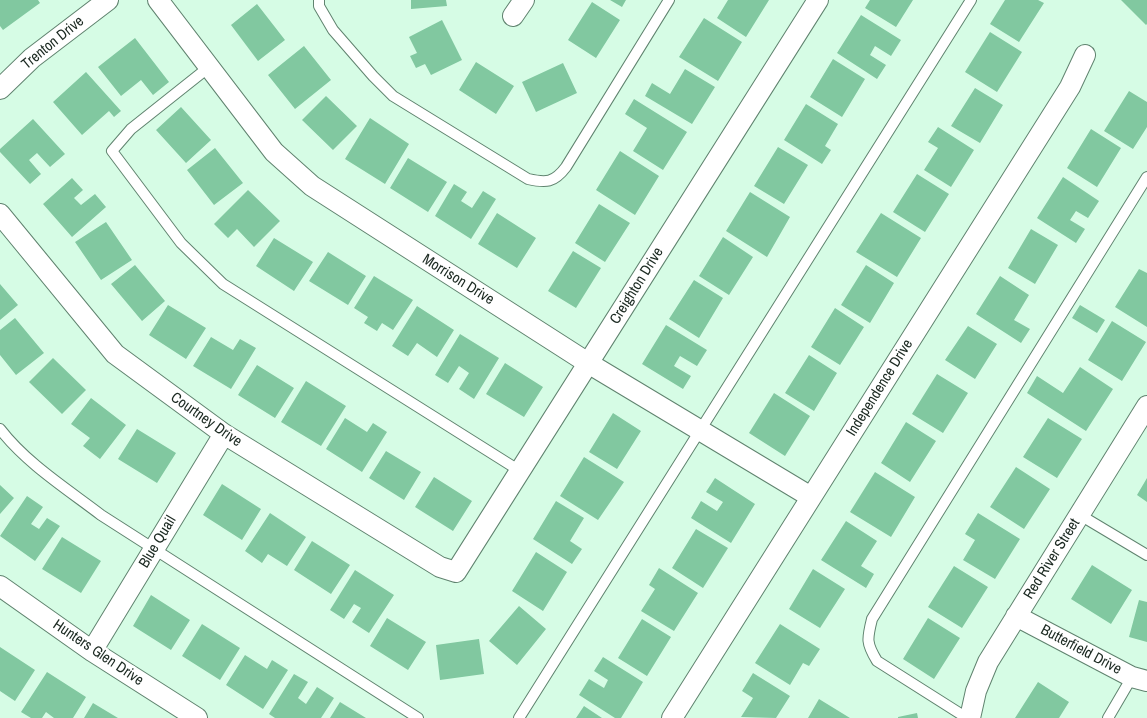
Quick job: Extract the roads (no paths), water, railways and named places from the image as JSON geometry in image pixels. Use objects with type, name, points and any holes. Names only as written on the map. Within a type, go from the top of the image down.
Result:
[{"type":"street","name":"Trenton Drive","points":[[0,89],[32,58],[108,0]]},
{"type":"street","name":"Morrison Drive","points":[[158,0],[274,152],[312,186],[588,363],[812,497]]},
{"type":"street","name":"Creighton Drive","points":[[456,572],[818,0]]},
{"type":"street","name":"Independence Drive","points":[[672,718],[1070,87],[1085,56]]},
{"type":"street","name":"Courtney Drive","points":[[0,214],[115,354],[224,434],[440,567],[456,572]]},
{"type":"street","name":"Red River Street","points":[[968,718],[976,691],[988,662],[1147,406]]},
{"type":"street","name":"Blue Quail","points":[[92,651],[224,434]]},
{"type":"street","name":"Hunters Glen Drive","points":[[0,586],[92,651],[197,718]]},
{"type":"street","name":"Butterfield Drive","points":[[1016,616],[1140,679]]},
{"type":"lane","points":[[319,0],[320,6],[333,30],[393,96],[528,179],[546,183],[557,179],[566,167],[669,0]]},
{"type":"lane","points":[[519,718],[971,0]]},
{"type":"lane","points":[[209,67],[131,129],[112,151],[136,185],[181,243],[223,284],[520,471]]},
{"type":"lane","points":[[968,718],[877,661],[869,648],[867,638],[872,619],[1147,178]]},
{"type":"lane","points":[[0,429],[9,441],[65,488],[154,549],[418,718]]},
{"type":"lane","points":[[1080,515],[1147,555]]},
{"type":"lane","points":[[1108,718],[1140,679]]}]
